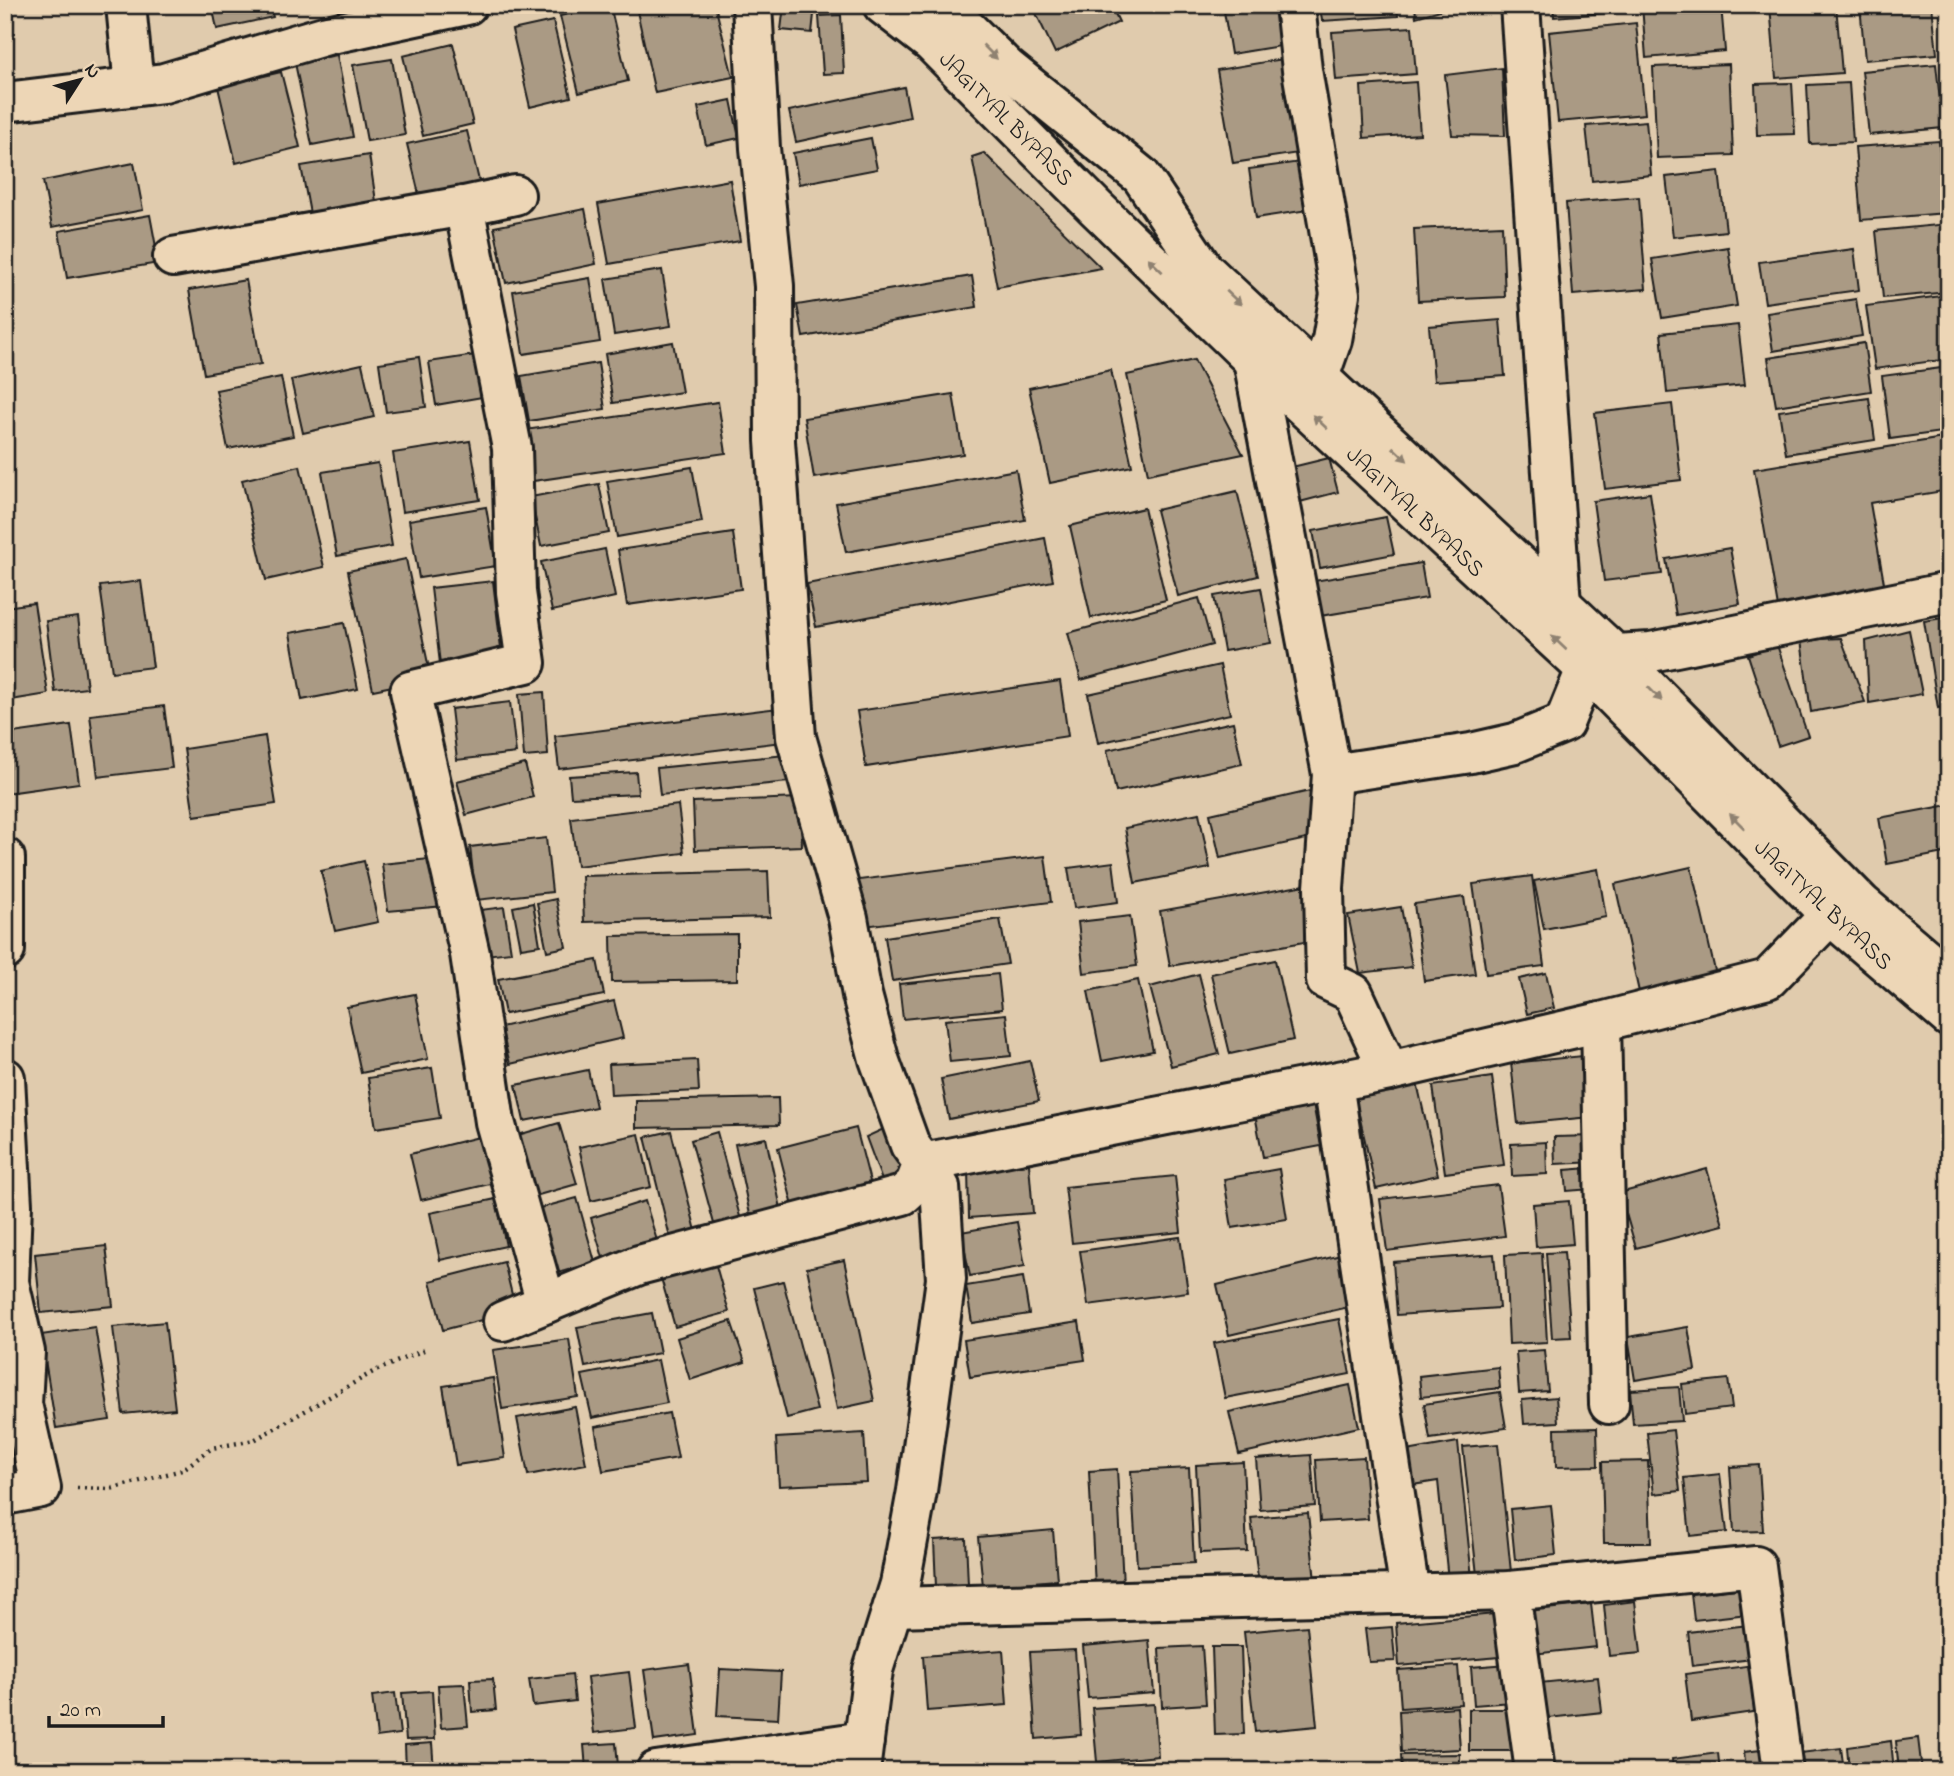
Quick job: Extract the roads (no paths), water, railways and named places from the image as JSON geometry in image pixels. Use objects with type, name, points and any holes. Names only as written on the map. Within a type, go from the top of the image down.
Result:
[{"type":"street","points":[[126,5],[134,86]]},
{"type":"street","points":[[5,102],[164,83],[327,35],[467,5]]},
{"type":"street","points":[[656,1771],[862,1756],[873,1670],[900,1584],[917,1491],[946,1279],[940,1187],[910,1145],[879,1059],[862,995],[848,918],[796,737],[775,441],[774,286],[760,148],[752,44],[752,5]]},
{"type":"street","name":"JAGITYAL BYPASS","points":[[883,5],[932,43],[1096,208],[1253,360],[1601,662],[1862,904],[1949,978]]},
{"type":"street","name":"JAGITYAL BYPASS","points":[[940,5],[1007,68],[1141,176],[1204,270],[1561,604],[1601,662],[1830,915],[1949,1017]]},
{"type":"street","points":[[1295,5],[1302,69],[1340,294],[1332,340],[1319,377]]},
{"type":"street","points":[[1520,5],[1561,604]]},
{"type":"street","points":[[173,257],[515,195]]},
{"type":"street","points":[[464,206],[512,448],[516,592],[526,663],[410,691],[470,954],[495,1122],[546,1303]]},
{"type":"street","points":[[1253,360],[1332,774],[1324,888],[1326,981],[1353,993],[1389,1071]]},
{"type":"street","points":[[1332,774],[1471,753],[1515,743],[1564,723],[1601,662],[1949,592]]},
{"type":"street","points":[[5,858],[5,950]]},
{"type":"street","points":[[923,1163],[1389,1071],[1601,1022],[1768,979],[1830,915]]},
{"type":"street","points":[[1601,1022],[1609,1404]]},
{"type":"street","points":[[5,1078],[12,1205],[9,1282],[25,1352],[22,1404],[23,1492]]},
{"type":"street","points":[[1333,1083],[1410,1594]]},
{"type":"street","points":[[503,1321],[639,1265],[903,1195],[915,1184],[923,1163]]},
{"type":"street","points":[[893,1607],[1510,1591],[1756,1566],[1783,1771]]},
{"type":"street","points":[[1510,1591],[1535,1771]]}]
